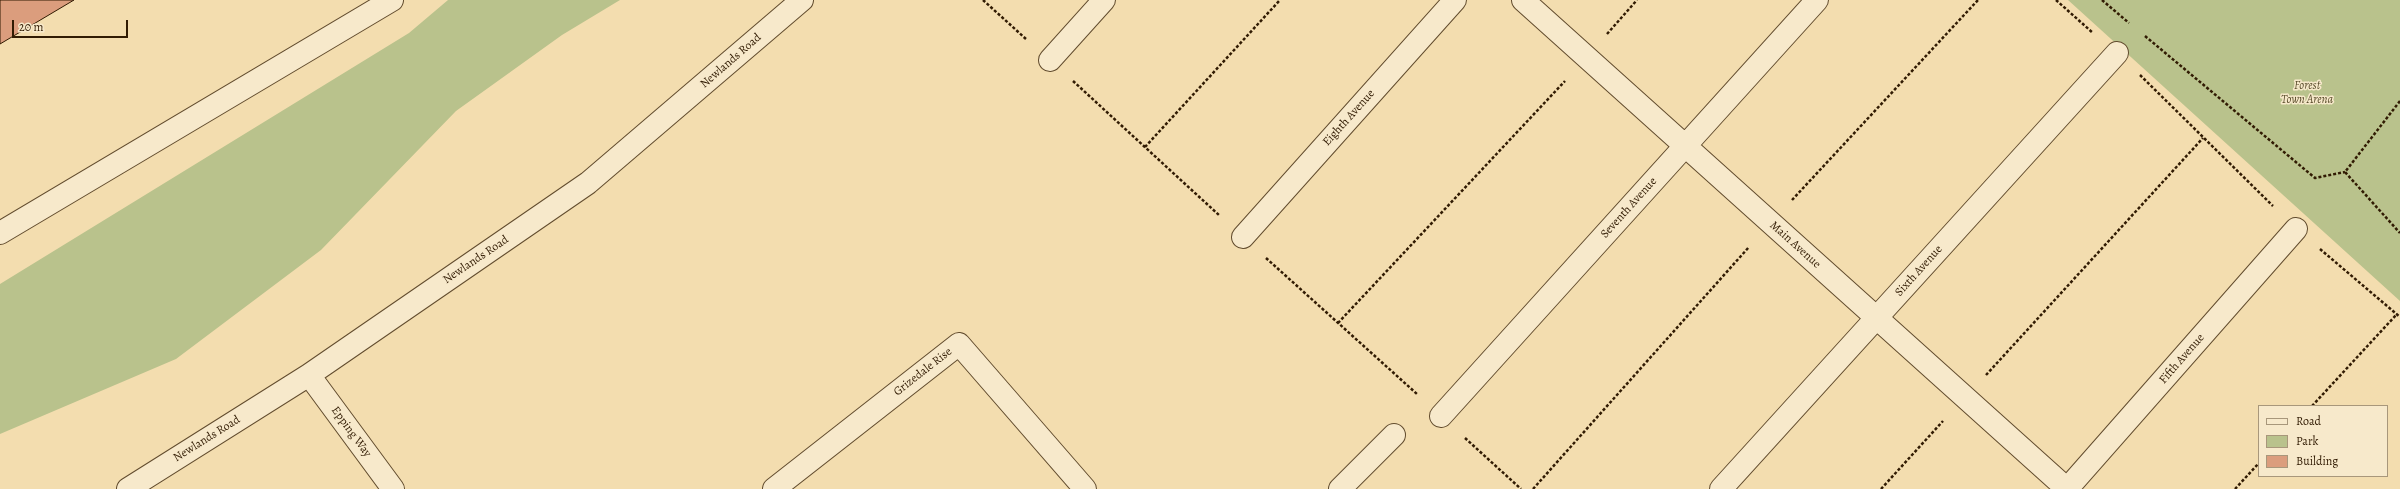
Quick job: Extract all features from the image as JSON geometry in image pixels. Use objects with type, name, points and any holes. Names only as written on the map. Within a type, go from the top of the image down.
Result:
[{"type":"street","points":[[0,234],[392,0]]},
{"type":"street","name":"Newlands Road","points":[[128,489],[309,375],[588,183],[802,0]]},
{"type":"street","points":[[1050,60],[1104,0]]},
{"type":"street","name":"Eighth Avenue","points":[[1243,237],[1455,0]]},
{"type":"street","name":"Main Avenue","points":[[1523,0],[2067,489]]},
{"type":"street","name":"Seventh Avenue","points":[[1441,416],[1817,0]]},
{"type":"street","name":"Sixth Avenue","points":[[1721,489],[2117,53]]},
{"type":"street","name":"Fifth Avenue","points":[[2067,489],[2296,229]]},
{"type":"street","name":"Grizedale Rise","points":[[774,489],[959,344],[1085,489]]},
{"type":"street","name":"Epping Way","points":[[309,375],[393,489]]},
{"type":"street","points":[[1340,489],[1394,435]]},
{"type":"path","points":[[1145,147],[1280,0]]},
{"type":"path","points":[[1338,323],[1587,57],[1637,0]]},
{"type":"path","points":[[2056,0],[2117,53],[2296,229],[2400,317]]},
{"type":"path","points":[[2102,0],[2132,26]]},
{"type":"path","points":[[2144,36],[2315,178],[2345,172],[2400,101]]},
{"type":"path","points":[[1881,489],[2203,138]]},
{"type":"path","points":[[2345,172],[2400,234]]},
{"type":"path","points":[[2313,405],[2396,314]]},
{"type":"path","points":[[2235,489],[2258,464]]},
{"type":"green space","points":[[448,0],[620,0],[562,35],[456,111],[321,250],[176,359],[0,434],[0,284],[409,33]]},
{"type":"green space","name":"Forest Town Arena","points":[[2068,0],[2400,0],[2400,301]]},
{"type":"building","points":[[0,0],[74,0],[0,44]]}]
